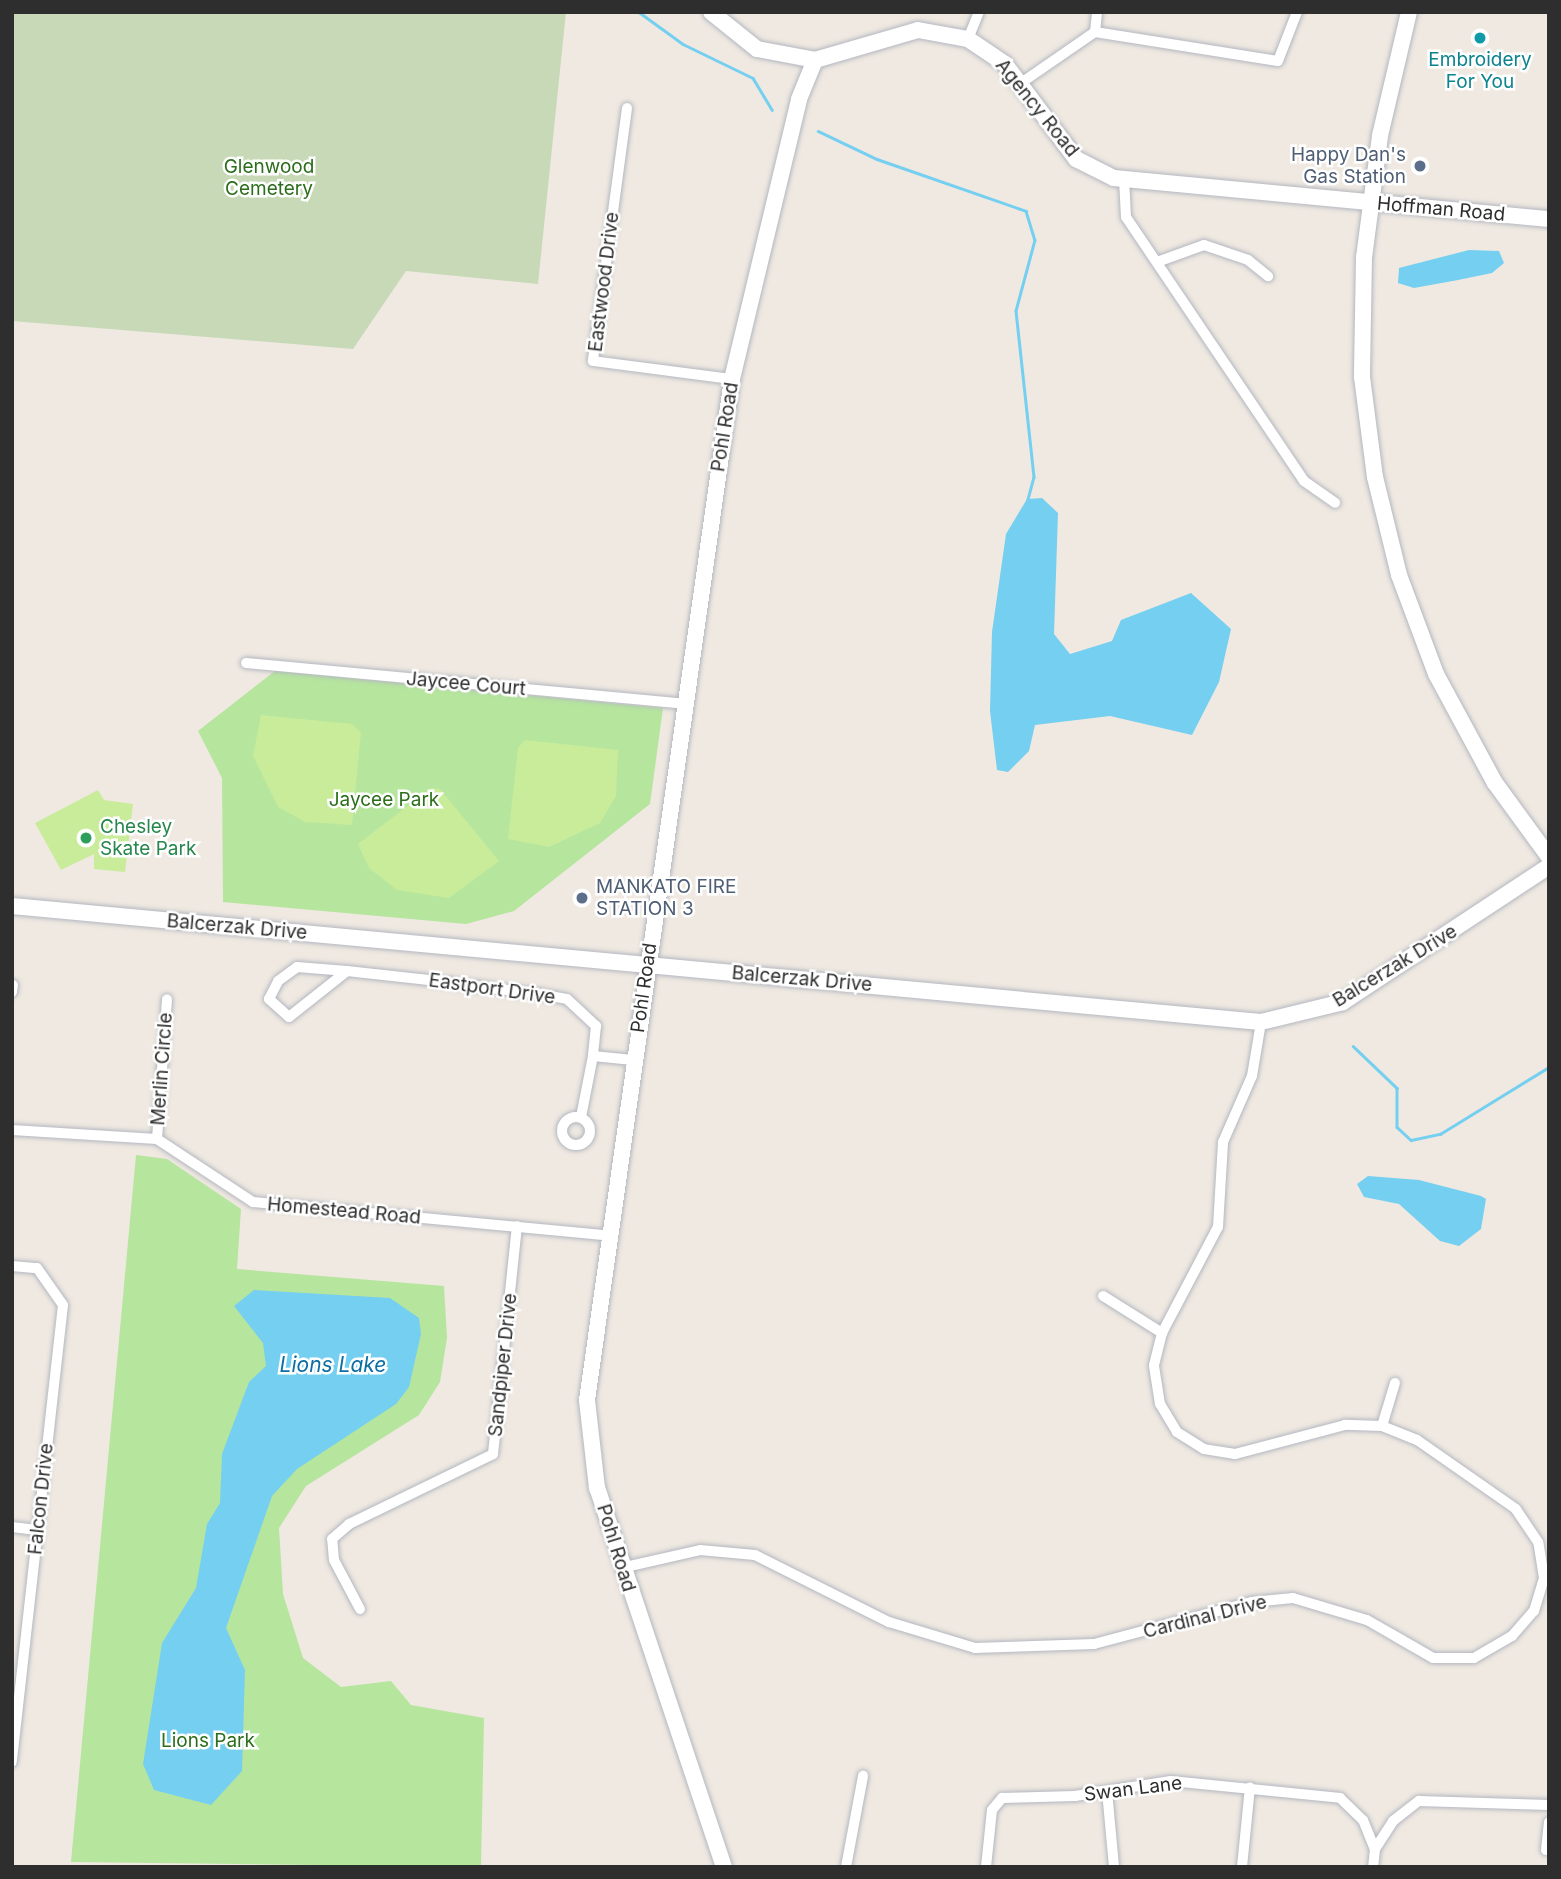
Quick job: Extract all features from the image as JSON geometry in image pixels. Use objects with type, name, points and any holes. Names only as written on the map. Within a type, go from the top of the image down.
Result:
[{"type":"street","points":[[711,12],[757,49],[815,60],[918,30],[968,39],[979,12]]},
{"type":"street","points":[[1095,32],[1097,12]]},
{"type":"street","points":[[1021,83],[1095,32],[1278,61],[1297,12]]},
{"type":"street","points":[[1409,12],[1369,203],[1362,377],[1390,544],[1457,714],[1549,857]]},
{"type":"street","name":"Agency Road","points":[[968,39],[1021,83],[1076,159],[1124,178]]},
{"type":"street","name":"Pohl Road","points":[[724,1867],[621,1567],[597,1488],[587,1399],[633,1060],[732,379],[799,99],[815,60]]},
{"type":"street","name":"Eastwood Drive","points":[[627,108],[593,361],[732,379]]},
{"type":"street","points":[[1124,178],[1126,217],[1304,481],[1335,503]]},
{"type":"street","name":"Hoffman Road","points":[[1124,178],[1549,219]]},
{"type":"street","points":[[1157,262],[1204,244],[1248,260],[1268,276]]},
{"type":"street","name":"Jaycee Court","points":[[246,663],[685,704]]},
{"type":"street","name":"Balcerzak Drive","points":[[12,906],[1261,1022],[1343,1002],[1549,866]]},
{"type":"street","name":"Eastport Drive","points":[[347,971],[289,1017],[269,999],[278,981],[297,967],[347,971],[567,999],[596,1026],[581,1117]]},
{"type":"street","points":[[12,992],[13,985]]},
{"type":"street","name":"Merlin Circle","points":[[157,1139],[167,999]]},
{"type":"street","name":"Cardinal Drive","points":[[621,1567],[700,1550],[755,1555],[889,1622],[975,1648],[1094,1644],[1252,1602],[1293,1598],[1367,1620],[1433,1658],[1474,1658],[1511,1636],[1534,1611],[1544,1578],[1538,1542],[1499,1496],[1417,1440],[1382,1426],[1345,1425],[1235,1454],[1204,1449],[1177,1432],[1160,1404],[1154,1365],[1162,1333],[1218,1227],[1223,1142],[1252,1076],[1261,1022]]},
{"type":"street","points":[[593,1056],[633,1060]]},
{"type":"street","name":"Homestead Road","points":[[12,1130],[157,1139],[253,1202],[611,1236]]},
{"type":"street","name":"Sandpiper Drive","points":[[360,1609],[334,1560],[332,1539],[349,1524],[493,1454],[517,1226]]},
{"type":"street","name":"Falcon Drive","points":[[12,1266],[37,1268],[63,1305],[12,1762]]},
{"type":"street","points":[[1103,1296],[1162,1333]]},
{"type":"street","points":[[1382,1426],[1395,1383]]},
{"type":"street","points":[[12,1527],[37,1530]]},
{"type":"street","points":[[846,1867],[863,1776]]},
{"type":"street","name":"Swan Lane","points":[[986,1867],[990,1818],[1002,1798],[1107,1791],[1171,1781],[1340,1798],[1363,1820],[1375,1849]]},
{"type":"street","points":[[1242,1867],[1250,1787]]},
{"type":"street","points":[[1107,1791],[1114,1867]]},
{"type":"street","points":[[1373,1867],[1375,1849],[1393,1821],[1419,1801],[1549,1805]]},
{"type":"street","points":[[1546,1850],[1549,1822]]},
{"type":"green space","name":"Glenwood Cemetery","points":[[12,12],[566,12],[538,284],[406,271],[353,349],[12,321]]},
{"type":"green space","name":"Jaycee Park","points":[[275,671],[663,708],[650,804],[514,911],[466,924],[223,902],[222,778],[198,731]]},
{"type":"green space","points":[[261,715],[352,724],[361,732],[352,825],[305,822],[278,807],[253,756]]},
{"type":"green space","points":[[525,740],[618,750],[616,796],[600,823],[549,847],[508,839],[518,748]]},
{"type":"green space","points":[[431,788],[440,789],[499,861],[449,898],[397,890],[369,868],[358,844]]},
{"type":"green space","name":"Chesley Skate Park","points":[[98,790],[104,800],[133,804],[125,872],[94,869],[94,854],[61,870],[35,823]]},
{"type":"green space","name":"Lions Park","points":[[136,1155],[167,1159],[241,1209],[237,1269],[444,1286],[447,1338],[440,1382],[419,1415],[306,1486],[279,1528],[283,1594],[303,1658],[341,1687],[391,1681],[411,1705],[484,1718],[481,1867],[71,1862]]},
{"type":"water","points":[[1469,250],[1499,251],[1504,263],[1492,273],[1458,280],[1414,288],[1398,283],[1399,268]]},
{"type":"water","points":[[1042,498],[1058,513],[1054,634],[1070,654],[1112,641],[1121,620],[1191,593],[1231,629],[1219,682],[1192,735],[1110,716],[1035,725],[1029,751],[1008,772],[997,770],[990,711],[992,632],[1006,534],[1027,499]]},
{"type":"water","points":[[1368,1176],[1419,1180],[1481,1196],[1486,1199],[1481,1229],[1459,1246],[1440,1241],[1399,1204],[1364,1197],[1357,1184]]},
{"type":"water","name":"Lions Lake","points":[[254,1290],[390,1298],[419,1318],[421,1334],[409,1387],[396,1404],[297,1469],[272,1496],[226,1628],[245,1670],[242,1771],[211,1805],[154,1790],[143,1764],[162,1643],[196,1588],[207,1524],[220,1503],[222,1454],[249,1382],[266,1366],[263,1343],[234,1306]]},
{"type":"waterway","points":[[639,12],[683,44],[753,78],[772,110]]},
{"type":"waterway","points":[[818,131],[877,159],[1026,211],[1035,240],[1016,311],[1034,477],[1027,503]]},
{"type":"waterway","points":[[1353,1046],[1397,1088],[1397,1127],[1411,1140],[1440,1134],[1549,1067]]},
{"type":"place","name":"Embroidery For You","points":[[1480,38]]},
{"type":"place","name":"Happy Dan's Gas Station","points":[[1420,166]]},
{"type":"place","name":"Chesley Skate Park","points":[[86,838]]},
{"type":"place","name":"MANKATO FIRE STATION 3","points":[[582,898]]}]
